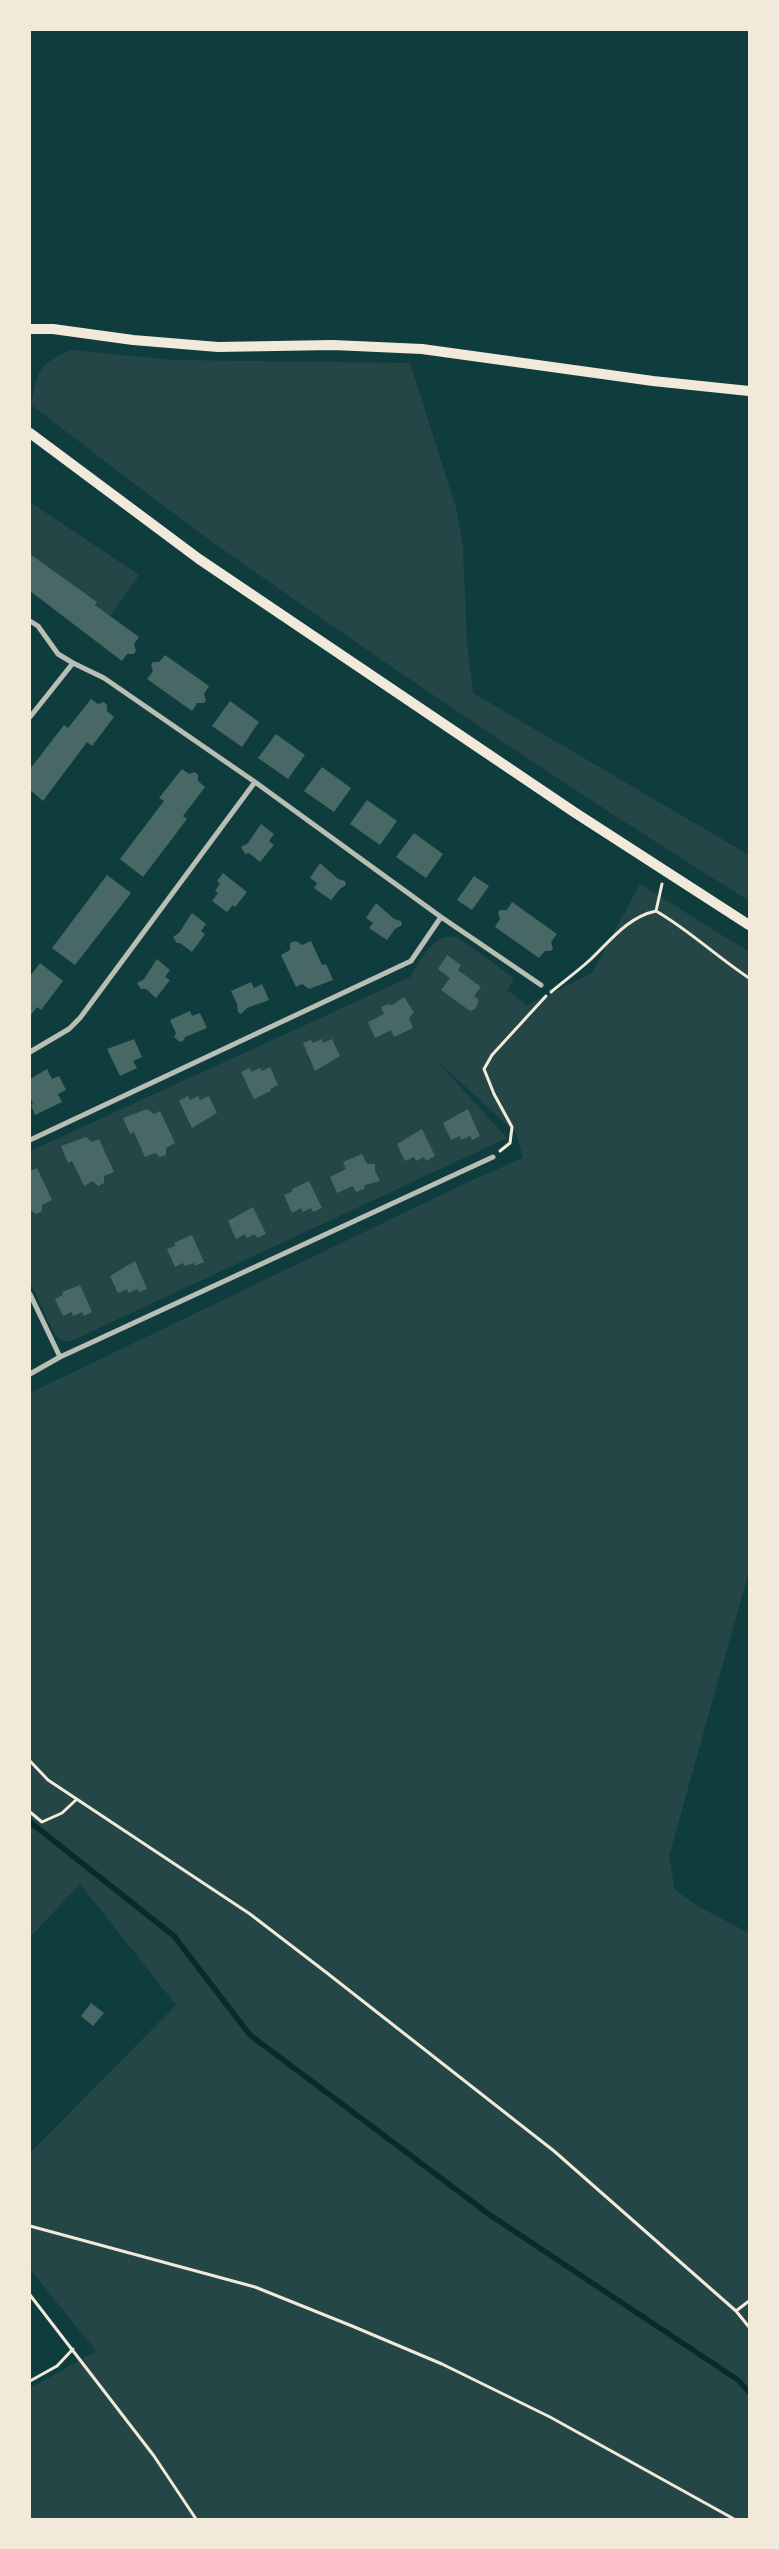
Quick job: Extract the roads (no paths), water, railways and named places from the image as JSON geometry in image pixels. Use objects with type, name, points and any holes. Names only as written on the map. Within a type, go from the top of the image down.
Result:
[{"type":"main road","points":[[30,329],[53,329],[192,346],[333,345],[422,348],[653,381],[749,391]]},
{"type":"main road","points":[[30,433],[199,558],[665,871],[749,925]]},
{"type":"street","points":[[30,621],[38,626],[58,654],[72,664],[104,678],[255,782],[441,917],[541,985]]},
{"type":"street","points":[[30,717],[72,664]]},
{"type":"street","points":[[30,1052],[69,1029],[80,1018],[255,782]]},
{"type":"street","points":[[30,1140],[411,961],[441,917]]},
{"type":"street","points":[[30,1374],[60,1358],[493,1157]]},
{"type":"street","points":[[30,1294],[60,1358]]},
{"type":"waterway","points":[[30,1822],[174,1936],[250,2035],[490,2215],[738,2380],[749,2392]]}]
